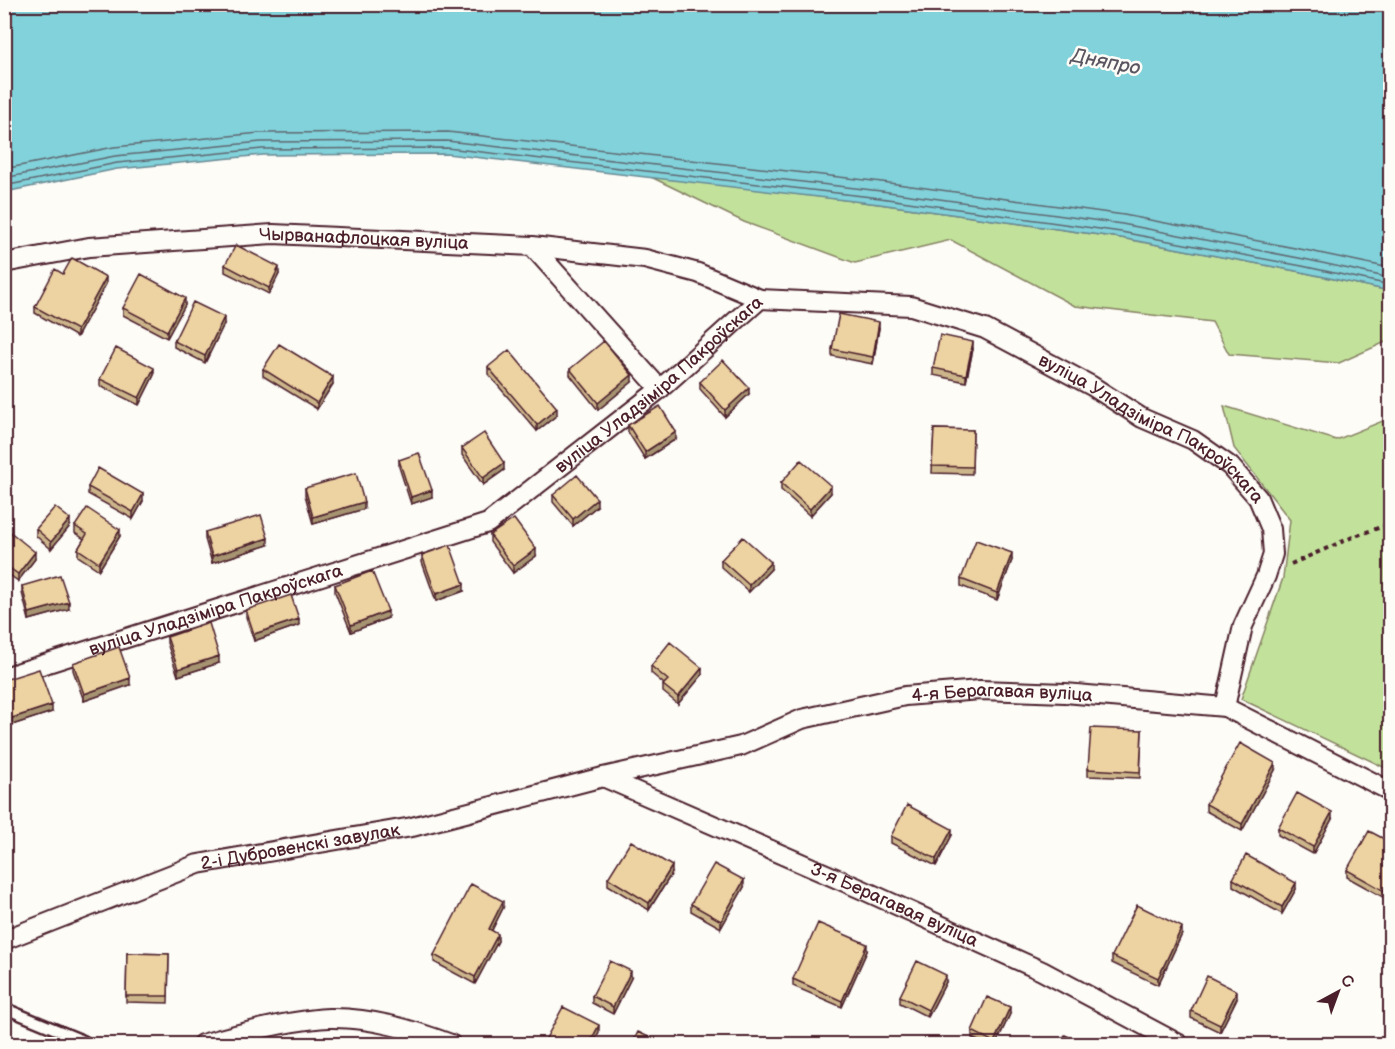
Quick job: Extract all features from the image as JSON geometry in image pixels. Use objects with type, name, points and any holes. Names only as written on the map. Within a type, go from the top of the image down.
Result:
[{"type":"street","name":"Чырванафлоцкая вуліца","points":[[4,263],[89,247],[273,234],[532,246],[645,259],[698,273],[760,299]]},
{"type":"street","points":[[532,246],[660,389]]},
{"type":"street","name":"вуліца Уладзіміра Пакроўскага","points":[[4,677],[488,523],[660,389],[760,299],[911,306],[985,329],[1092,386],[1142,418],[1193,440],[1230,466],[1258,498],[1271,529],[1273,554],[1266,576],[1243,626],[1225,707]]},
{"type":"street","name":"4-я Берагавая вуліца","points":[[603,777],[741,746],[802,719],[905,696],[980,690],[1065,693],[1225,707],[1390,791]]},
{"type":"street","name":"2-і Дубровенскі завулак","points":[[4,940],[198,864],[412,827],[603,777]]},
{"type":"street","name":"3-я Берагавая вуліца","points":[[603,777],[1042,971],[1179,1044]]},
{"type":"street","points":[[202,1044],[271,1027],[330,1018],[384,1023],[451,1044]]},
{"type":"lane","points":[[4,1008],[88,1044]]},
{"type":"path","points":[[1266,576],[1355,536],[1390,524]]},
{"type":"green space","points":[[649,176],[879,204],[1121,238],[1390,291],[1390,340],[1339,363],[1229,354],[1212,322],[1075,306],[951,240],[855,263],[744,222]]},
{"type":"green space","points":[[1224,406],[1336,440],[1390,418],[1390,770],[1241,699],[1283,578],[1290,520],[1234,448]]},
{"type":"water","name":"Дняпро","points":[[5,4],[1390,5],[1390,291],[1121,238],[879,204],[447,154],[263,155],[117,169],[5,192]]},
{"type":"building","points":[[236,245],[279,267],[269,288],[225,265]]},
{"type":"building","points":[[72,258],[106,277],[77,330],[35,307],[55,269],[63,274]]},
{"type":"building","points":[[141,274],[185,298],[167,331],[123,308]]},
{"type":"building","points":[[193,302],[224,317],[205,356],[174,341]]},
{"type":"building","points":[[839,314],[879,322],[873,357],[832,349]]},
{"type":"building","points":[[940,335],[973,342],[966,375],[933,368]]},
{"type":"building","points":[[604,341],[632,375],[598,403],[570,369]]},
{"type":"building","points":[[279,344],[333,377],[317,403],[263,369]]},
{"type":"building","points":[[116,348],[154,368],[139,398],[100,379]]},
{"type":"building","points":[[509,350],[557,408],[537,425],[488,367]]},
{"type":"building","points":[[723,360],[749,388],[725,410],[700,382]]},
{"type":"building","points":[[660,406],[676,432],[645,452],[628,425]]},
{"type":"building","points":[[934,429],[973,430],[972,467],[932,466]]},
{"type":"building","points":[[484,433],[504,463],[483,478],[462,448]]},
{"type":"building","points":[[419,453],[432,490],[411,497],[399,460]]},
{"type":"building","points":[[801,460],[831,486],[810,509],[781,483]]},
{"type":"building","points":[[98,468],[143,494],[133,512],[88,487]]},
{"type":"building","points":[[356,473],[364,502],[313,517],[305,488]]},
{"type":"building","points":[[577,475],[597,499],[573,519],[553,495]]},
{"type":"building","points":[[55,507],[70,519],[51,542],[36,529]]},
{"type":"building","points":[[87,508],[120,530],[99,563],[78,549],[87,534],[75,526]]},
{"type":"building","points":[[261,515],[268,538],[212,556],[205,532]]},
{"type":"building","points":[[514,519],[536,549],[513,566],[490,535]]},
{"type":"building","points":[[9,531],[35,552],[18,574],[4,564],[4,537]]},
{"type":"building","points":[[743,537],[771,562],[749,585],[721,560]]},
{"type":"building","points":[[976,540],[1012,553],[997,593],[961,579]]},
{"type":"building","points":[[450,545],[464,584],[436,594],[422,555]]},
{"type":"building","points":[[372,571],[388,611],[351,625],[335,585]]},
{"type":"building","points":[[60,575],[69,602],[29,613],[22,586]]},
{"type":"building","points":[[291,595],[299,619],[254,634],[246,610]]},
{"type":"building","points":[[209,623],[219,656],[178,669],[167,637]]},
{"type":"building","points":[[670,642],[702,668],[678,697],[663,685],[668,680],[651,666]]},
{"type":"building","points":[[119,647],[130,678],[84,694],[73,663]]},
{"type":"building","points":[[39,669],[52,705],[12,718],[4,697],[4,680]]},
{"type":"building","points":[[1091,728],[1142,730],[1140,772],[1088,769]]},
{"type":"building","points":[[1240,743],[1275,763],[1242,824],[1206,804]]},
{"type":"building","points":[[1297,793],[1332,812],[1313,847],[1278,828]]},
{"type":"building","points":[[907,805],[952,829],[936,859],[891,836]]},
{"type":"building","points":[[1369,831],[1390,842],[1390,894],[1347,870]]},
{"type":"building","points":[[631,841],[672,866],[649,903],[608,878]]},
{"type":"building","points":[[1246,855],[1296,883],[1282,907],[1233,879]]},
{"type":"building","points":[[714,864],[744,880],[721,921],[691,904]]},
{"type":"building","points":[[471,884],[503,901],[489,929],[498,934],[475,977],[434,955]]},
{"type":"building","points":[[1137,905],[1182,927],[1158,978],[1112,956]]},
{"type":"building","points":[[818,923],[867,944],[842,1001],[793,979]]},
{"type":"building","points":[[127,953],[169,954],[168,996],[126,996]]},
{"type":"building","points":[[610,961],[631,971],[613,1007],[592,996]]},
{"type":"building","points":[[917,961],[946,975],[928,1010],[900,996]]},
{"type":"building","points":[[1207,976],[1237,991],[1220,1025],[1191,1011]]},
{"type":"building","points":[[987,997],[1010,1007],[994,1042],[972,1031]]},
{"type":"building","points":[[563,1007],[599,1025],[589,1044],[543,1044]]},
{"type":"building","points":[[638,1032],[663,1044],[632,1044]]},
{"type":"building","points":[[1065,1035],[1084,1044],[1060,1044]]}]
